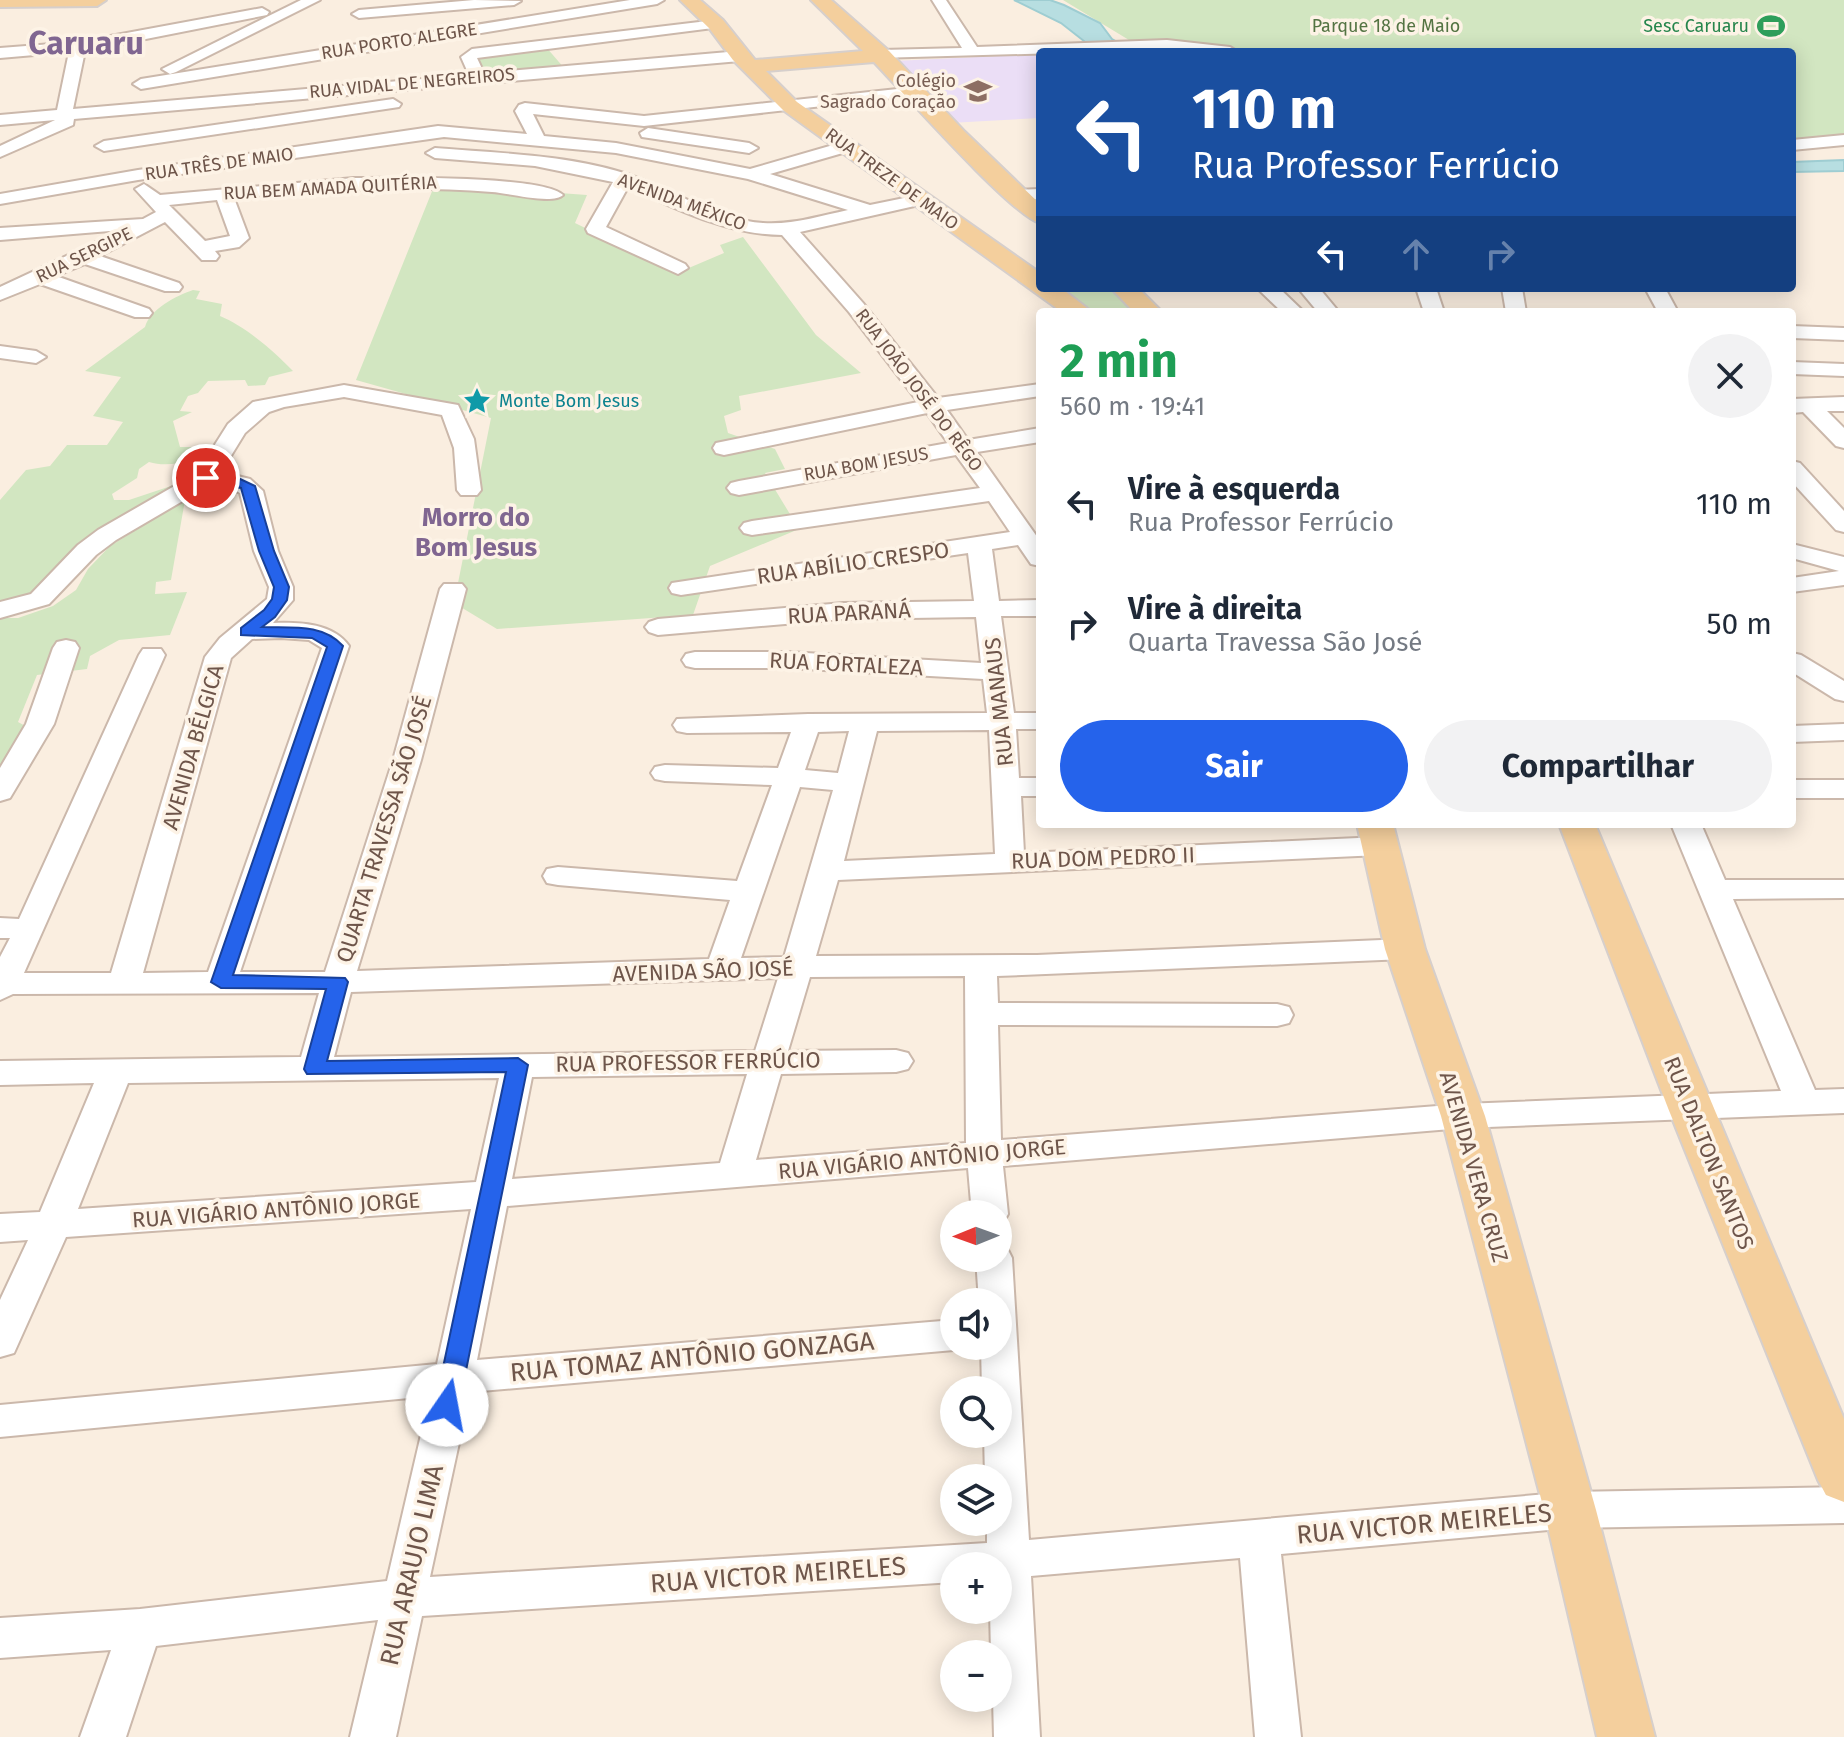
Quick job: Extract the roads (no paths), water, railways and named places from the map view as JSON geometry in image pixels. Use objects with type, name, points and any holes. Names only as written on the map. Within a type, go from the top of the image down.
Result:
[{"type":"main road","points":[[1,1],[97,0]]},
{"type":"main road","name":"RUA TREZE DE MAIO","points":[[689,0],[716,24],[745,61],[790,106],[1036,281]]},
{"type":"main road","points":[[820,0],[882,55],[1015,195],[1036,213]]},
{"type":"main road","points":[[20,18],[48,1]]},
{"type":"main road","points":[[745,61],[882,55]]},
{"type":"main road","points":[[1010,264],[1036,259]]},
{"type":"main road","points":[[1051,292],[1073,308]]},
{"type":"main road","points":[[1127,292],[1145,308]]},
{"type":"main road","name":"RUA DALTON SANTOS","points":[[1579,828],[1844,1480]]},
{"type":"main road","name":"AVENIDA VERA CRUZ","points":[[1378,835],[1405,949],[1463,1116],[1570,1510],[1626,1737]]},
{"type":"street","points":[[346,33],[371,0]]},
{"type":"street","name":"RUA PORTO ALEGRE","points":[[141,84],[243,66],[346,33],[525,21],[657,0]]},
{"type":"street","points":[[939,0],[972,52]]},
{"type":"street","points":[[346,33],[514,1],[525,21],[570,70]]},
{"type":"street","points":[[0,53],[127,46],[150,33],[307,2]]},
{"type":"street","points":[[0,152],[83,122],[141,84],[307,2]]},
{"type":"street","points":[[619,6],[672,62]]},
{"type":"street","points":[[261,12],[280,16]]},
{"type":"street","points":[[478,78],[469,55],[716,24]]},
{"type":"street","points":[[78,47],[83,122],[138,175],[157,212],[205,252],[240,238],[223,193]]},
{"type":"street","points":[[1097,48],[1205,48]]},
{"type":"street","points":[[882,55],[1036,50]]},
{"type":"street","name":"RUA VIDAL DE NEGREIROS","points":[[83,122],[245,98],[442,96],[478,78],[672,62],[745,61]]},
{"type":"street","points":[[243,66],[255,159]]},
{"type":"street","points":[[537,138],[523,111],[525,108],[644,121],[916,92]]},
{"type":"street","points":[[0,117],[250,127],[442,96],[435,153],[423,180]]},
{"type":"street","points":[[368,143],[375,106]]},
{"type":"street","points":[[695,117],[784,164]]},
{"type":"street","points":[[644,121],[639,127],[645,132],[749,148]]},
{"type":"street","name":"RUA TRÊS DE MAIO","points":[[0,199],[138,175],[438,132],[537,138],[616,148],[751,174],[867,210]]},
{"type":"street","points":[[1796,142],[1844,138]]},
{"type":"street","points":[[751,174],[847,146]]},
{"type":"street","name":"AVENIDA MÉXICO","points":[[435,153],[513,158],[624,179],[720,219],[759,229],[787,229],[919,200]]},
{"type":"street","points":[[474,183],[486,174],[584,171]]},
{"type":"street","points":[[624,179],[595,229],[678,268]]},
{"type":"street","name":"RUA BEM AMADA QUITÉRIA","points":[[0,234],[157,212],[223,193],[423,180],[474,183],[554,195]]},
{"type":"street","points":[[1015,195],[1036,194]]},
{"type":"street","name":"RUA SERGIPE","points":[[0,294],[84,257],[157,212]]},
{"type":"street","points":[[635,229],[701,262]]},
{"type":"street","name":"RUA JOÃO JOSÉ DO RÊGO","points":[[787,229],[879,333],[997,493],[1036,553]]},
{"type":"street","points":[[0,254],[43,230]]},
{"type":"street","points":[[84,257],[172,287]]},
{"type":"street","points":[[39,277],[142,313]]},
{"type":"street","points":[[1271,292],[1289,308]]},
{"type":"street","points":[[1312,292],[1326,308]]},
{"type":"street","points":[[1796,332],[1844,334]]},
{"type":"street","points":[[0,352],[36,357]]},
{"type":"street","points":[[1796,368],[1844,370]]},
{"type":"street","points":[[0,610],[40,599],[87,550],[107,535],[206,478],[236,429],[261,407],[281,401],[344,391],[450,410],[462,430],[469,468],[469,490]]},
{"type":"street","points":[[724,448],[931,406],[1036,391]]},
{"type":"street","points":[[1800,406],[1844,404]]},
{"type":"street","points":[[1800,406],[1844,441]]},
{"type":"street","name":"RUA BOM JESUS","points":[[739,488],[868,462],[1036,436]]},
{"type":"street","points":[[1796,472],[1844,525]]},
{"type":"street","name":"AVENIDA BÉLGICA","points":[[124,983],[218,657],[270,613],[280,600],[281,587],[266,551],[248,486],[236,481],[206,478]]},
{"type":"street","points":[[1816,495],[1844,492]]},
{"type":"street","points":[[752,528],[997,493]]},
{"type":"street","points":[[890,509],[907,555]]},
{"type":"street","name":"RUA ABÍLIO CRESPO","points":[[681,588],[1025,537]]},
{"type":"street","name":"RUA MANAUS","points":[[979,544],[1002,722],[1010,862]]},
{"type":"street","points":[[1796,552],[1844,565]]},
{"type":"street","points":[[1796,584],[1844,578]]},
{"type":"street","name":"QUARTA TRAVESSA SÃO JOSÉ","points":[[314,1069],[407,760],[453,589]]},
{"type":"street","name":"RUA PARANÁ","points":[[658,627],[817,613],[1036,608]]},
{"type":"street","points":[[221,982],[336,646],[323,636],[312,634],[246,631]]},
{"type":"street","points":[[0,792],[40,724],[66,648]]},
{"type":"street","points":[[1,986],[15,928],[152,655]]},
{"type":"street","name":"RUA FORTALEZA","points":[[695,660],[788,660],[997,672]]},
{"type":"street","points":[[1796,663],[1844,693]]},
{"type":"street","points":[[734,1174],[794,967],[826,871],[866,721]]},
{"type":"street","points":[[687,725],[1036,721]]},
{"type":"street","points":[[721,970],[808,722]]},
{"type":"street","points":[[1796,734],[1844,732]]},
{"type":"street","points":[[665,773],[789,777],[850,783]]},
{"type":"street","points":[[1008,787],[1036,787]]},
{"type":"street","points":[[1796,789],[1844,789]]},
{"type":"street","points":[[1688,828],[1803,1103]]},
{"type":"street","name":"RUA DOM PEDRO II","points":[[826,871],[1010,862],[1378,835]]},
{"type":"street","points":[[558,876],[750,892]]},
{"type":"street","points":[[1715,890],[1841,897]]},
{"type":"street","name":"AVENIDA SÃO JOSÉ","points":[[1,986],[338,982],[794,967],[981,966],[1405,949]]},
{"type":"street","points":[[981,966],[984,1154],[989,1200]]},
{"type":"street","points":[[980,1014],[1277,1015]]},
{"type":"street","name":"RUA PROFESSOR FERRÚCIO","points":[[0,1073],[896,1061]]},
{"type":"street","name":"RUA ARAUJO LIMA","points":[[373,1737],[454,1378],[518,1065]]},
{"type":"street","points":[[0,1342],[53,1225],[115,1073]]},
{"type":"street","name":"RUA VIGÁRIO ANTÔNIO JORGE","points":[[0,1228],[491,1194],[1463,1116],[1844,1101]]},
{"type":"street","name":"RUA TOMAZ ANTÔNIO GONZAGA","points":[[0,1421],[940,1336]]},
{"type":"street","points":[[1001,1360],[1009,1552]]},
{"type":"street","name":"RUA VICTOR MEIRELES","points":[[1012,1560],[1570,1510],[1844,1505]]},
{"type":"street","points":[[1259,1540],[1278,1737]]},
{"type":"street","name":"RUA VICTOR MEIRELES","points":[[0,1638],[140,1628],[405,1598],[940,1564]]},
{"type":"street","points":[[1012,1624],[1017,1737]]},
{"type":"street","points":[[103,1737],[140,1628]]},
{"type":"water","points":[[1014,0],[1050,0],[1064,5],[1100,23],[1112,39],[1128,48],[1093,48],[1061,23]]},
{"type":"water","points":[[1844,160],[1844,171],[1796,172],[1796,162]]},
{"type":"place","name":"Sesc Caruaru","points":[[1771,26]]},
{"type":"place","name":"Colégio Sagrado Coração","points":[[978,91]]},
{"type":"place","name":"Monte Bom Jesus","points":[[477,401]]},
{"type":"district","name":"Caruaru","points":[[86,43]]},
{"type":"district","name":"Morro do Bom Jesus","points":[[476,532]]},
{"type":"park label","name":"Parque 18 de Maio","points":[[1386,26]]}]
